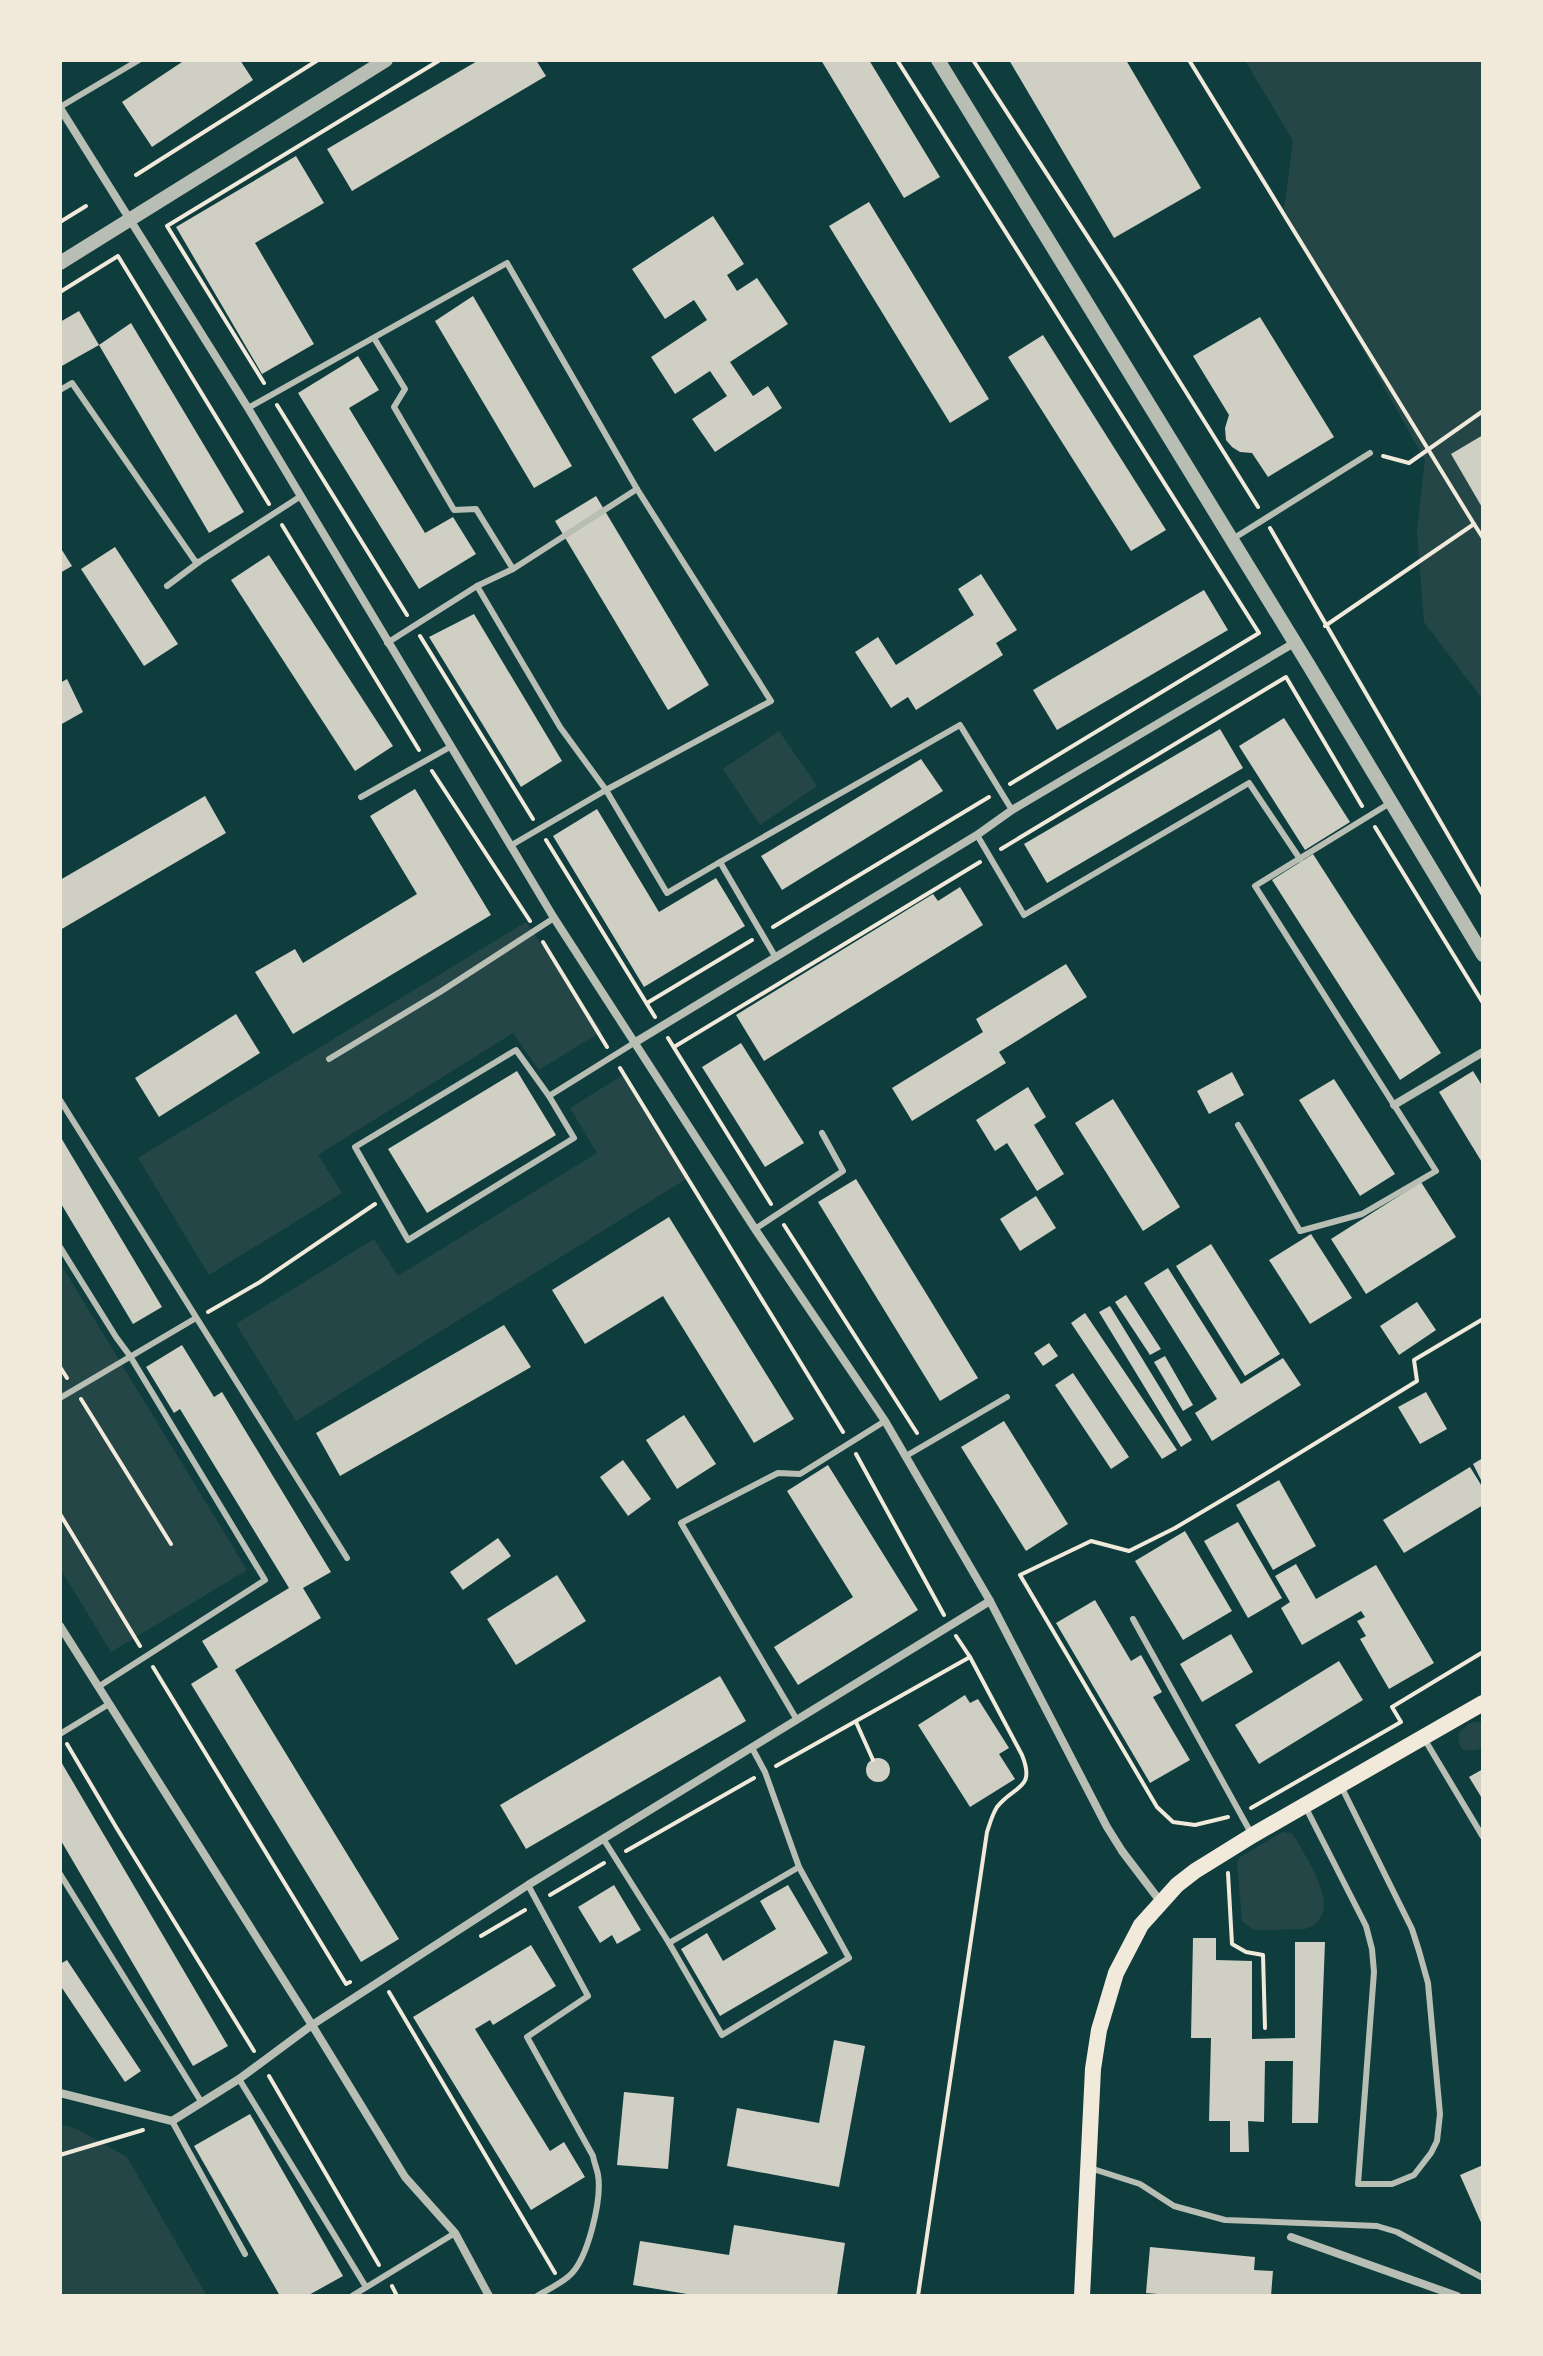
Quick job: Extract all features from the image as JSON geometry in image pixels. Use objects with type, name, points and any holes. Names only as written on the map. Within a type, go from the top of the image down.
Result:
[{"type":"main road","points":[[1082,2296],[1093,2069],[1099,2030],[1116,1973],[1141,1925],[1160,1901],[1195,1871],[1483,1703]]},
{"type":"street","points":[[60,263],[386,60]]},
{"type":"street","points":[[938,60],[1483,955]]},
{"type":"street","points":[[60,107],[248,408],[554,918],[755,1229],[885,1421],[990,1601],[1107,1827],[1160,1901]]},
{"type":"street","points":[[634,1043],[977,835],[1012,810],[1294,643]]},
{"type":"street","points":[[1394,1105],[1483,1052]]},
{"type":"street","points":[[60,2093],[172,2121],[239,2079],[312,2025],[528,1885],[990,1601]]},
{"type":"street","points":[[60,1626],[405,2177],[455,2233],[489,2296]]},
{"type":"street","points":[[1291,2237],[1457,2296]]},
{"type":"lane","points":[[60,107],[139,60]]},
{"type":"lane","points":[[248,408],[507,263],[637,489],[771,701],[510,846]]},
{"type":"lane","points":[[374,338],[405,389],[394,407],[454,510],[476,509],[513,569]]},
{"type":"lane","points":[[60,390],[72,383],[195,561],[199,562]]},
{"type":"lane","points":[[1231,540],[1370,453]]},
{"type":"lane","points":[[387,643],[477,586],[513,569],[637,489]]},
{"type":"lane","points":[[167,586],[301,496]]},
{"type":"lane","points":[[477,586],[560,727],[606,790],[667,893],[960,725],[1012,810]]},
{"type":"lane","points":[[361,797],[450,747]]},
{"type":"lane","points":[[977,835],[1024,915],[1249,783],[1300,859]]},
{"type":"lane","points":[[1238,1125],[1300,1231],[1362,1214],[1436,1171],[1255,886],[1390,803]]},
{"type":"lane","points":[[720,862],[776,958]]},
{"type":"lane","points":[[329,1059],[554,918]]},
{"type":"lane","points":[[549,1096],[634,1043]]},
{"type":"lane","points":[[516,1050],[549,1096],[574,1138],[408,1240],[355,1147],[516,1050]]},
{"type":"lane","points":[[60,1100],[347,1558]]},
{"type":"lane","points":[[755,1229],[843,1171],[822,1133]]},
{"type":"lane","points":[[60,1247],[130,1356],[265,1580],[98,1687]]},
{"type":"lane","points":[[60,1398],[196,1318]]},
{"type":"lane","points":[[906,1456],[1007,1397]]},
{"type":"lane","points":[[797,1720],[681,1523],[778,1473],[800,1474],[885,1421]]},
{"type":"lane","points":[[1133,1619],[1253,1835]]},
{"type":"lane","points":[[60,1734],[109,1704]]},
{"type":"lane","points":[[1424,1737],[1483,1837]]},
{"type":"lane","points":[[604,1840],[722,2035],[849,1958],[799,1867],[765,1772],[752,1748]]},
{"type":"lane","points":[[1305,1806],[1359,1908],[1372,1949],[1374,1972],[1358,2184],[1392,2184],[1414,2175],[1437,2141],[1439,2093],[1428,1983],[1412,1929],[1341,1786]]},
{"type":"lane","points":[[669,1943],[799,1867]]},
{"type":"lane","points":[[60,1874],[202,2103]]},
{"type":"lane","points":[[528,1885],[588,1996],[527,2037],[593,2156],[599,2191],[587,2246],[580,2263],[570,2276],[537,2296]]},
{"type":"lane","points":[[239,2079],[366,2287]]},
{"type":"lane","points":[[172,2121],[245,2254]]},
{"type":"lane","points":[[1087,2167],[1140,2184],[1174,2206],[1225,2220],[1377,2226],[1397,2232],[1483,2278]]},
{"type":"lane","points":[[352,2296],[455,2233]]},
{"type":"path","points":[[136,175],[318,60]]},
{"type":"path","points":[[167,226],[440,60]]},
{"type":"path","points":[[647,1003],[1259,633],[897,60]]},
{"type":"path","points":[[973,60],[1121,288],[1265,519],[1483,895]]},
{"type":"path","points":[[1189,60],[1483,538]]},
{"type":"path","points":[[60,222],[86,206]]},
{"type":"path","points":[[60,292],[118,256]]},
{"type":"path","points":[[1370,453],[1409,463],[1483,411]]},
{"type":"path","points":[[1325,626],[1474,524]]},
{"type":"path","points":[[1286,677],[1483,1003]]},
{"type":"path","points":[[196,1318],[260,1282],[384,1199]]},
{"type":"path","points":[[1483,1319],[1414,1360],[1417,1381],[1175,1528],[1129,1551],[1091,1541],[1020,1575],[1157,1807],[1173,1822],[1195,1825],[1241,1814],[1401,1722],[1392,1707],[1483,1652]]},
{"type":"path","points":[[74,1389],[171,1544]]},
{"type":"path","points":[[60,1514],[346,1984]]},
{"type":"path","points":[[918,2296],[987,1832],[996,1808],[1022,1787],[1027,1777],[1027,1766],[1022,1755],[951,1627]]},
{"type":"path","points":[[470,1942],[614,1857],[970,1657]]},
{"type":"path","points":[[856,1722],[873,1760]]},
{"type":"path","points":[[60,1734],[261,2063],[397,2296]]},
{"type":"path","points":[[1228,1867],[1232,1944],[1246,1952],[1263,1955],[1265,2028]]},
{"type":"path","points":[[388,1991],[560,2282]]},
{"type":"path","points":[[60,2155],[172,2121]]},
{"type":"shaded area","points":[[1245,60],[1483,60],[1483,700],[1424,622],[1417,531],[1425,460],[1284,209],[1293,141]]},
{"type":"shaded area","points":[[779,731],[817,786],[760,825],[723,769]]},
{"type":"shaded area","points":[[526,922],[602,1031],[539,1070],[513,1033],[318,1155],[342,1193],[209,1275],[138,1158]]},
{"type":"shaded area","points":[[623,1075],[688,1178],[296,1421],[236,1324],[374,1239],[398,1276],[597,1153],[570,1108]]},
{"type":"shaded area","points":[[60,1263],[247,1570],[111,1652],[60,1568]]},
{"type":"shaded area","points":[[1469,1723],[1483,1723],[1483,1747],[1464,1750],[1460,1747],[1458,1734]]},
{"type":"shaded area","points":[[1283,1832],[1291,1833],[1296,1839],[1315,1874],[1324,1900],[1323,1912],[1317,1922],[1305,1929],[1254,1930],[1242,1921],[1237,1862],[1240,1857]]},
{"type":"shaded area","points":[[60,2124],[77,2129],[127,2157],[207,2296],[60,2296]]},
{"type":"building","points":[[185,60],[240,60],[253,80],[152,147],[122,102]]},
{"type":"building","points":[[479,60],[536,60],[546,76],[352,191],[327,149]]},
{"type":"building","points":[[821,60],[869,60],[940,177],[904,198]]},
{"type":"building","points":[[1009,60],[1126,60],[1201,188],[1114,238]]},
{"type":"building","points":[[296,156],[324,203],[255,243],[314,344],[262,374],[176,227]]},
{"type":"building","points":[[869,202],[989,399],[950,423],[829,226]]},
{"type":"building","points":[[713,216],[744,264],[727,275],[737,291],[757,278],[788,324],[730,362],[753,396],[768,386],[782,408],[715,452],[692,419],[727,396],[710,371],[675,394],[651,357],[707,320],[694,300],[665,319],[632,269]]},
{"type":"building","points":[[473,296],[572,466],[534,488],[435,321]]},
{"type":"building","points":[[79,311],[99,345],[60,367],[60,322]]},
{"type":"building","points":[[1260,317],[1334,437],[1268,477],[1252,453],[1240,452],[1226,440],[1225,428],[1229,415],[1193,356]]},
{"type":"building","points":[[131,323],[244,512],[209,533],[99,345]]},
{"type":"building","points":[[1043,335],[1166,530],[1131,551],[1008,357]]},
{"type":"building","points":[[358,356],[379,390],[349,408],[425,533],[453,517],[476,554],[419,589],[298,393]]},
{"type":"building","points":[[1483,435],[1483,509],[1451,454]]},
{"type":"building","points":[[596,496],[709,685],[668,710],[555,521]]},
{"type":"building","points":[[60,547],[72,566],[60,573]]},
{"type":"building","points":[[115,547],[178,644],[144,666],[81,569]]},
{"type":"building","points":[[269,555],[393,746],[355,771],[231,580]]},
{"type":"building","points":[[981,574],[1017,630],[996,643],[1003,655],[916,710],[908,697],[891,708],[855,652],[878,637],[896,665],[974,615],[958,589]]},
{"type":"building","points":[[1204,590],[1228,630],[1057,730],[1033,690]]},
{"type":"building","points":[[474,614],[562,761],[521,787],[429,637]]},
{"type":"building","points":[[67,679],[83,712],[60,725],[60,683]]},
{"type":"building","points":[[1284,718],[1350,822],[1305,850],[1239,746]]},
{"type":"building","points":[[1220,729],[1243,768],[1047,883],[1024,844]]},
{"type":"building","points":[[921,759],[943,791],[782,890],[761,856]]},
{"type":"building","points":[[415,789],[491,915],[293,1034],[255,972],[295,949],[303,963],[417,894],[370,816]]},
{"type":"building","points":[[205,796],[226,833],[60,930],[60,880]]},
{"type":"building","points":[[597,809],[659,912],[716,878],[745,926],[644,987],[553,836]]},
{"type":"building","points":[[1313,854],[1441,1053],[1400,1080],[1272,880]]},
{"type":"building","points":[[960,887],[983,925],[764,1061],[736,1015],[933,894],[938,901]]},
{"type":"building","points":[[1066,964],[1087,997],[999,1052],[1006,1063],[912,1121],[892,1088],[983,1032],[976,1019]]},
{"type":"building","points":[[236,1014],[260,1053],[159,1117],[135,1078]]},
{"type":"building","points":[[741,1043],[804,1143],[765,1167],[702,1067]]},
{"type":"building","points":[[517,1071],[556,1135],[427,1213],[388,1149]]},
{"type":"building","points":[[1473,1071],[1483,1087],[1483,1164],[1439,1092]]},
{"type":"building","points":[[1232,1072],[1244,1095],[1209,1114],[1197,1091]]},
{"type":"building","points":[[1334,1079],[1395,1174],[1360,1196],[1299,1100]]},
{"type":"building","points":[[1028,1087],[1046,1117],[1034,1125],[1064,1174],[1037,1191],[1007,1143],[995,1151],[976,1120]]},
{"type":"building","points":[[1113,1099],[1180,1207],[1143,1231],[1075,1123]]},
{"type":"building","points":[[60,1136],[162,1307],[133,1324],[60,1202]]},
{"type":"building","points":[[856,1179],[978,1378],[940,1401],[818,1202]]},
{"type":"building","points":[[1421,1182],[1456,1237],[1366,1294],[1331,1239]]},
{"type":"building","points":[[1036,1196],[1056,1228],[1020,1251],[1000,1219]]},
{"type":"building","points":[[669,1217],[794,1419],[754,1443],[663,1296],[585,1344],[552,1290]]},
{"type":"building","points":[[1311,1234],[1352,1298],[1310,1324],[1269,1260]]},
{"type":"building","points":[[1211,1244],[1280,1354],[1245,1376],[1176,1266]]},
{"type":"building","points":[[1168,1268],[1241,1384],[1283,1358],[1301,1385],[1212,1441],[1195,1413],[1217,1399],[1144,1283]]},
{"type":"building","points":[[1126,1295],[1161,1349],[1150,1355],[1115,1302]]},
{"type":"building","points":[[1417,1302],[1436,1330],[1399,1355],[1380,1326]]},
{"type":"building","points":[[1110,1306],[1192,1440],[1181,1447],[1099,1312]]},
{"type":"building","points":[[1085,1313],[1177,1450],[1162,1459],[1071,1323]]},
{"type":"building","points":[[504,1325],[531,1367],[340,1476],[316,1433]]},
{"type":"building","points":[[1049,1343],[1058,1356],[1043,1366],[1034,1353]]},
{"type":"building","points":[[182,1345],[214,1397],[222,1392],[331,1572],[303,1588],[321,1618],[235,1670],[399,1939],[361,1962],[191,1684],[218,1667],[202,1641],[289,1588],[180,1409],[174,1413],[146,1367]]},
{"type":"building","points":[[1165,1356],[1193,1405],[1183,1411],[1154,1362]]},
{"type":"building","points":[[1073,1373],[1129,1457],[1111,1469],[1055,1385]]},
{"type":"building","points":[[1426,1392],[1447,1429],[1420,1444],[1398,1407]]},
{"type":"building","points":[[684,1415],[716,1464],[677,1489],[646,1440]]},
{"type":"building","points":[[1004,1421],[1068,1524],[1026,1551],[961,1447]]},
{"type":"building","points":[[1483,1458],[1483,1484],[1473,1464]]},
{"type":"building","points":[[623,1460],[651,1499],[628,1516],[600,1477]]},
{"type":"building","points":[[828,1465],[918,1610],[798,1685],[774,1647],[853,1597],[787,1491]]},
{"type":"building","points":[[1470,1467],[1483,1488],[1483,1505],[1404,1553],[1383,1520]]},
{"type":"building","points":[[1279,1480],[1316,1546],[1273,1570],[1236,1505]]},
{"type":"building","points":[[1238,1522],[1282,1598],[1248,1618],[1204,1541]]},
{"type":"building","points":[[1185,1531],[1232,1611],[1183,1640],[1135,1561]]},
{"type":"building","points":[[498,1538],[511,1556],[463,1590],[450,1572]]},
{"type":"building","points":[[1296,1564],[1316,1599],[1376,1565],[1434,1663],[1389,1689],[1360,1639],[1366,1636],[1357,1621],[1365,1617],[1361,1611],[1302,1645],[1281,1608],[1290,1602],[1275,1576]]},
{"type":"building","points":[[557,1575],[586,1621],[516,1665],[487,1619]]},
{"type":"building","points":[[1095,1600],[1131,1661],[1141,1655],[1162,1692],[1153,1697],[1190,1760],[1150,1783],[1056,1623]]},
{"type":"building","points":[[1231,1634],[1253,1672],[1202,1702],[1180,1664]]},
{"type":"building","points":[[1339,1661],[1363,1700],[1259,1764],[1235,1725]]},
{"type":"building","points":[[720,1676],[746,1721],[526,1849],[500,1805]]},
{"type":"building","points":[[965,1695],[970,1703],[978,1699],[1009,1748],[999,1754],[1015,1779],[970,1807],[918,1725]]},
{"type":"building","points":[[878,1758],[887,1761],[890,1770],[887,1779],[878,1782],[869,1779],[866,1770],[869,1761]]},
{"type":"building","points":[[60,1760],[228,2046],[193,2066],[60,1839]]},
{"type":"building","points":[[1483,1769],[1483,1800],[1469,1777]]},
{"type":"building","points":[[614,1885],[641,1930],[617,1944],[612,1935],[600,1943],[578,1907]]},
{"type":"building","points":[[788,1885],[828,1953],[720,2016],[681,1949],[707,1933],[723,1961],[776,1929],[760,1901]]},
{"type":"building","points":[[1193,1938],[1216,1938],[1216,1960],[1252,1961],[1252,2039],[1295,2038],[1295,1942],[1325,1942],[1318,2123],[1292,2123],[1293,2061],[1265,2061],[1264,2122],[1248,2121],[1249,2152],[1230,2152],[1230,2121],[1209,2121],[1211,2038],[1191,2038]]},
{"type":"building","points":[[531,1945],[556,1986],[493,2025],[490,2020],[475,2029],[550,2151],[564,2142],[585,2177],[531,2210],[413,2017]]},
{"type":"building","points":[[67,1960],[141,2071],[125,2082],[60,1985],[60,1964]]},
{"type":"building","points":[[834,2040],[865,2046],[839,2187],[727,2166],[737,2108],[819,2123]]},
{"type":"building","points":[[624,2092],[674,2097],[668,2169],[617,2165]]},
{"type":"building","points":[[250,2114],[343,2276],[307,2296],[280,2296],[194,2146]]},
{"type":"building","points":[[1483,2165],[1483,2227],[1460,2175]]},
{"type":"building","points":[[734,2225],[845,2243],[837,2296],[699,2296],[633,2285],[640,2241],[729,2255]]},
{"type":"building","points":[[1150,2247],[1255,2257],[1254,2270],[1273,2271],[1271,2296],[1146,2293]]}]
